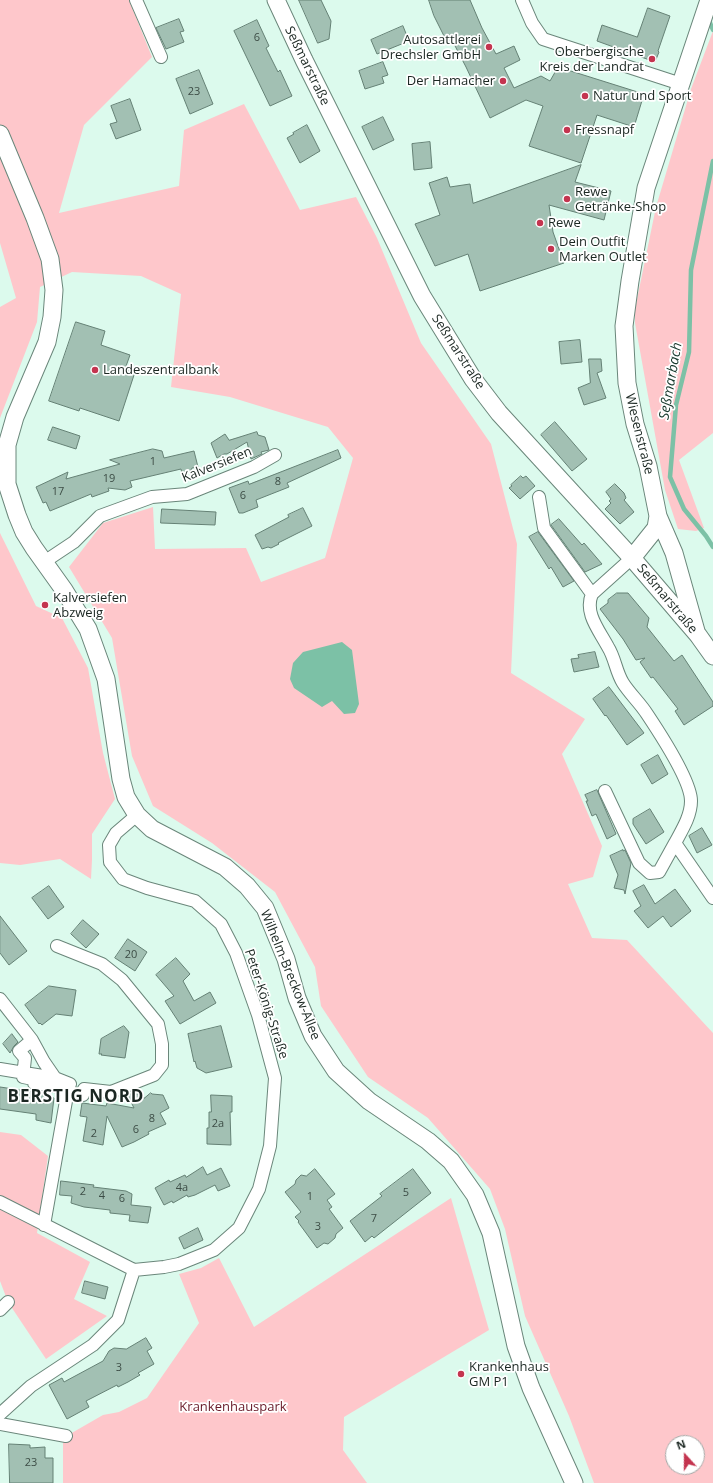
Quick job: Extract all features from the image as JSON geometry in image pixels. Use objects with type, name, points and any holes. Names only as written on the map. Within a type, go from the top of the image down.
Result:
[{"type":"street","points":[[136,0],[161,57]]},
{"type":"street","name":"Seßmarstraße","points":[[276,0],[304,60],[422,296],[473,379],[499,413],[632,558],[698,635],[713,656]]},
{"type":"street","points":[[522,0],[532,23],[543,39],[681,84]]},
{"type":"street","name":"Wiesenstraße","points":[[698,635],[674,553],[658,516],[648,466],[635,424],[627,383],[624,326],[646,188],[706,8]]},
{"type":"street","name":"Wilhelm-Breckow-Allee","points":[[0,134],[36,218],[50,259],[54,290],[52,316],[47,342],[15,417],[7,445],[6,484],[24,532],[64,590],[88,629],[106,679],[121,779],[126,797],[137,815],[152,829],[225,867],[247,886],[265,908],[286,959],[297,998],[313,1036],[336,1070],[369,1101],[428,1141],[450,1162],[475,1195],[491,1234],[516,1346],[531,1388],[574,1483]]},
{"type":"street","name":"Kalversiefen","points":[[44,562],[74,542],[100,516],[152,497],[187,494],[254,467],[275,455]]},
{"type":"street","points":[[539,496],[544,528],[592,594]]},
{"type":"street","points":[[605,791],[639,863],[650,873],[659,872],[689,815],[691,800],[685,778],[647,714],[622,683],[610,650],[592,618],[589,600],[592,594],[632,558],[656,528],[658,516]]},
{"type":"street","name":"Peter-König-Straße","points":[[134,1270],[164,1268],[196,1258],[214,1250],[239,1228],[259,1189],[270,1146],[275,1078],[258,1015],[236,953],[221,924],[195,901],[147,888],[122,879],[110,862],[109,845],[116,833],[137,815]]},
{"type":"street","points":[[675,843],[713,898]]},
{"type":"street","points":[[0,999],[32,1040],[55,1078],[68,1088],[83,1095],[84,1089],[111,1092],[154,1075],[162,1065],[162,1044],[158,1024],[122,980],[102,964],[57,946]]},
{"type":"street","points":[[32,1040],[19,1051],[25,1058],[23,1077],[33,1079],[34,1083],[68,1088]]},
{"type":"street","points":[[0,1069],[55,1078]]},
{"type":"street","points":[[44,1225],[68,1088]]},
{"type":"street","points":[[0,1202],[134,1270],[118,1320],[93,1345],[31,1386],[0,1414]]},
{"type":"street","points":[[0,1424],[66,1436]]},
{"type":"green space","points":[[0,0],[129,0],[152,57],[84,125],[59,213],[179,186],[184,130],[244,104],[300,210],[356,197],[377,238],[421,343],[491,444],[517,544],[511,673],[585,719],[562,754],[602,846],[593,877],[568,884],[592,938],[627,940],[713,1033],[713,1483],[594,1483],[569,1416],[525,1316],[505,1229],[490,1189],[428,1118],[368,1077],[321,1006],[315,967],[275,892],[212,843],[153,806],[132,756],[112,638],[69,567],[103,523],[153,507],[155,549],[246,548],[261,582],[325,558],[353,458],[328,427],[230,397],[171,387],[181,294],[141,276],[72,272],[40,287],[37,322],[0,418],[0,307],[16,298],[0,243]]},
{"type":"green space","points":[[713,31],[713,433],[679,460],[704,528],[696,531],[678,529],[665,490],[635,323],[635,309],[656,207],[691,89]]},
{"type":"green space","points":[[0,533],[36,606],[62,618],[88,668],[103,753],[115,799],[92,834],[91,879],[60,859],[20,865],[0,863]]},
{"type":"green space","points":[[0,1132],[21,1135],[48,1156],[37,1233],[90,1262],[74,1299],[107,1316],[46,1359],[8,1302],[0,1281]]},
{"type":"green space","name":"Krankenhauspark","points":[[451,1198],[489,1330],[344,1417],[343,1450],[367,1483],[63,1483],[63,1438],[103,1415],[119,1412],[147,1398],[199,1323],[179,1274],[201,1268],[219,1258],[254,1327]]},
{"type":"shaded area","points":[[342,642],[352,650],[359,704],[355,713],[344,714],[332,701],[322,707],[294,688],[290,679],[293,663],[303,652]]},
{"type":"building","points":[[299,0],[321,0],[331,21],[329,39],[318,43]]},
{"type":"building","points":[[429,0],[470,0],[482,28],[496,54],[514,46],[520,60],[504,68],[514,88],[541,76],[550,81],[558,67],[644,94],[634,127],[597,115],[581,163],[529,146],[543,106],[526,100],[490,118],[453,42],[448,44],[434,16]]},
{"type":"building","points":[[648,8],[670,16],[655,62],[597,41],[602,25],[637,37]]},
{"type":"building","points":[[179,19],[184,31],[180,32],[184,42],[166,49],[156,28]]},
{"type":"building","points":[[257,20],[269,46],[266,48],[278,72],[280,70],[292,96],[270,106],[234,31]]},
{"type":"building","points":[[403,26],[409,41],[377,54],[371,40]]},
{"type":"building","points":[[383,62],[388,75],[382,77],[384,83],[365,89],[359,71]]},
{"type":"building","points":[[199,70],[213,104],[190,114],[176,79]]},
{"type":"building","points":[[130,99],[141,130],[116,139],[110,124],[117,122],[111,106]]},
{"type":"building","points":[[383,117],[394,140],[373,150],[362,127]]},
{"type":"building","points":[[307,125],[320,151],[300,163],[287,138]]},
{"type":"building","points":[[430,142],[432,168],[414,170],[412,144]]},
{"type":"building","points":[[581,165],[575,182],[611,191],[604,220],[549,205],[553,232],[564,263],[480,291],[468,254],[435,266],[415,224],[440,215],[429,183],[447,177],[450,187],[470,184],[473,203]]},
{"type":"building","name":"Landeszentralbank","points":[[76,322],[105,331],[101,345],[130,355],[125,369],[135,372],[119,421],[80,408],[79,411],[49,401]]},
{"type":"building","points":[[580,340],[582,362],[561,364],[559,342]]},
{"type":"building","points":[[589,359],[601,359],[602,371],[597,373],[606,398],[584,405],[578,388],[590,383]]},
{"type":"building","points":[[555,422],[587,459],[572,471],[541,435]]},
{"type":"building","points":[[53,427],[80,436],[76,449],[48,440]]},
{"type":"building","points":[[257,432],[258,435],[265,437],[269,450],[261,452],[262,454],[251,459],[247,442],[217,458],[211,443],[225,434],[229,440]]},
{"type":"building","points":[[153,449],[162,451],[164,458],[194,451],[198,467],[192,468],[190,472],[182,474],[181,469],[130,481],[132,487],[125,490],[108,488],[109,491],[92,497],[91,494],[50,511],[46,502],[43,503],[36,487],[68,472],[66,479],[120,464],[110,460]]},
{"type":"building","points":[[338,450],[341,458],[287,483],[289,487],[256,500],[258,507],[243,513],[239,513],[229,488],[248,481],[249,484]]},
{"type":"building","points":[[521,476],[523,478],[526,476],[535,486],[520,499],[509,488]]},
{"type":"building","points":[[615,484],[624,493],[626,498],[624,500],[634,512],[620,524],[605,509],[611,503],[609,501],[611,499],[606,492]]},
{"type":"building","points":[[303,508],[312,526],[271,548],[268,547],[262,549],[255,535],[289,517],[288,515]]},
{"type":"building","points":[[162,509],[216,512],[215,525],[161,523]]},
{"type":"building","points":[[559,519],[582,545],[584,543],[602,564],[585,572],[551,525]]},
{"type":"building","points":[[538,532],[574,581],[563,587],[551,567],[549,569],[529,537]]},
{"type":"building","points":[[617,593],[628,593],[649,618],[647,627],[674,661],[682,655],[713,702],[713,706],[684,725],[675,711],[678,709],[653,677],[651,678],[640,662],[645,658],[636,660],[623,639],[600,609]]},
{"type":"building","points":[[595,652],[599,667],[574,672],[571,659],[579,658],[578,655]]},
{"type":"building","points":[[609,687],[644,733],[627,745],[593,699]]},
{"type":"building","points":[[658,755],[668,774],[652,784],[641,765]]},
{"type":"building","points":[[597,790],[616,834],[607,839],[596,814],[592,816],[586,801],[588,801],[585,795]]},
{"type":"building","points":[[650,809],[664,832],[646,844],[633,824],[633,819]]},
{"type":"building","points":[[702,828],[712,845],[697,853],[689,836]]},
{"type":"building","points":[[625,850],[631,863],[625,894],[624,890],[614,888],[618,875],[610,856]]},
{"type":"building","points":[[644,885],[655,904],[675,889],[691,911],[671,927],[663,916],[648,928],[634,911],[641,906],[633,891]]},
{"type":"building","points":[[49,886],[64,907],[48,919],[32,898]]},
{"type":"building","points":[[0,916],[27,951],[9,965],[0,953]]},
{"type":"building","points":[[83,920],[99,934],[86,948],[71,934]]},
{"type":"building","points":[[128,939],[147,952],[135,971],[115,958]]},
{"type":"building","points":[[176,958],[190,974],[183,981],[194,1001],[210,992],[216,1003],[180,1024],[165,1001],[174,996],[156,975]]},
{"type":"building","points":[[49,986],[76,990],[72,1016],[56,1014],[42,1025],[40,1023],[39,1024],[25,1005]]},
{"type":"building","points":[[124,1026],[129,1032],[125,1058],[99,1054],[101,1039]]},
{"type":"building","points":[[221,1026],[232,1067],[206,1073],[197,1068],[195,1061],[194,1062],[188,1034]]},
{"type":"building","points":[[12,1034],[18,1042],[10,1053],[3,1044]]},
{"type":"building","points":[[0,1087],[47,1094],[47,1097],[54,1098],[51,1123],[36,1120],[36,1114],[0,1109]]},
{"type":"building","points":[[151,1093],[163,1095],[169,1108],[160,1113],[166,1124],[148,1132],[149,1134],[122,1147],[107,1116],[103,1145],[83,1141],[87,1117],[80,1116],[82,1103],[106,1106],[107,1103],[134,1108],[127,1094],[142,1094],[144,1098]]},
{"type":"building","points":[[211,1095],[232,1096],[232,1112],[230,1112],[231,1145],[207,1144],[209,1112],[211,1112]]},
{"type":"building","points":[[203,1167],[207,1175],[221,1168],[230,1186],[218,1191],[215,1185],[195,1195],[188,1197],[187,1195],[173,1203],[172,1201],[164,1205],[155,1188],[169,1180],[170,1182],[185,1175],[186,1177]]},
{"type":"building","points":[[315,1169],[335,1194],[327,1200],[332,1207],[329,1209],[343,1228],[328,1244],[324,1243],[317,1248],[295,1217],[301,1212],[285,1192],[295,1184],[296,1180],[301,1175],[306,1176]]},
{"type":"building","points":[[413,1169],[431,1193],[374,1238],[372,1236],[365,1242],[350,1221],[382,1196],[380,1194]]},
{"type":"building","points":[[61,1181],[126,1191],[132,1194],[131,1205],[151,1207],[148,1223],[129,1221],[130,1215],[110,1213],[110,1210],[84,1207],[71,1203],[72,1196],[60,1195]]},
{"type":"building","points":[[198,1228],[203,1240],[184,1249],[179,1238]]},
{"type":"building","points":[[85,1281],[108,1287],[105,1299],[82,1293]]},
{"type":"building","points":[[146,1338],[152,1348],[147,1351],[154,1364],[138,1373],[140,1375],[128,1382],[118,1387],[117,1385],[86,1401],[89,1407],[67,1419],[49,1385],[62,1378],[64,1382],[103,1361],[109,1351],[114,1348],[126,1349]]},
{"type":"building","points":[[9,1444],[30,1445],[30,1448],[45,1447],[45,1458],[53,1458],[53,1483],[10,1483]]},
{"type":"waterway","name":"Seßmarbach","points":[[708,18],[713,30]]},
{"type":"waterway","name":"Seßmarbach","points":[[713,161],[691,270],[689,352],[676,405],[670,477],[684,509],[713,547]]},
{"type":"place","name":"Autosattlerei Drechsler GmbH","points":[[489,47]]},
{"type":"place","name":"Oberbergische Kreis der Landrat","points":[[652,59]]},
{"type":"place","name":"Der Hamacher","points":[[503,81]]},
{"type":"place","name":"Natur und Sport","points":[[585,96]]},
{"type":"place","name":"Fressnapf","points":[[567,130]]},
{"type":"place","name":"Rewe Getränke-Shop","points":[[567,199]]},
{"type":"place","name":"Rewe","points":[[540,223]]},
{"type":"place","name":"Dein Outfit Marken Outlet","points":[[551,249]]},
{"type":"place","name":"Landeszentralbank","points":[[95,370]]},
{"type":"place","name":"Kalversiefen Abzweig","points":[[45,605]]},
{"type":"place","name":"Krankenhaus GM P1","points":[[461,1374]]},
{"type":"district","name":"BERSTIG NORD","points":[[76,1097]]}]
